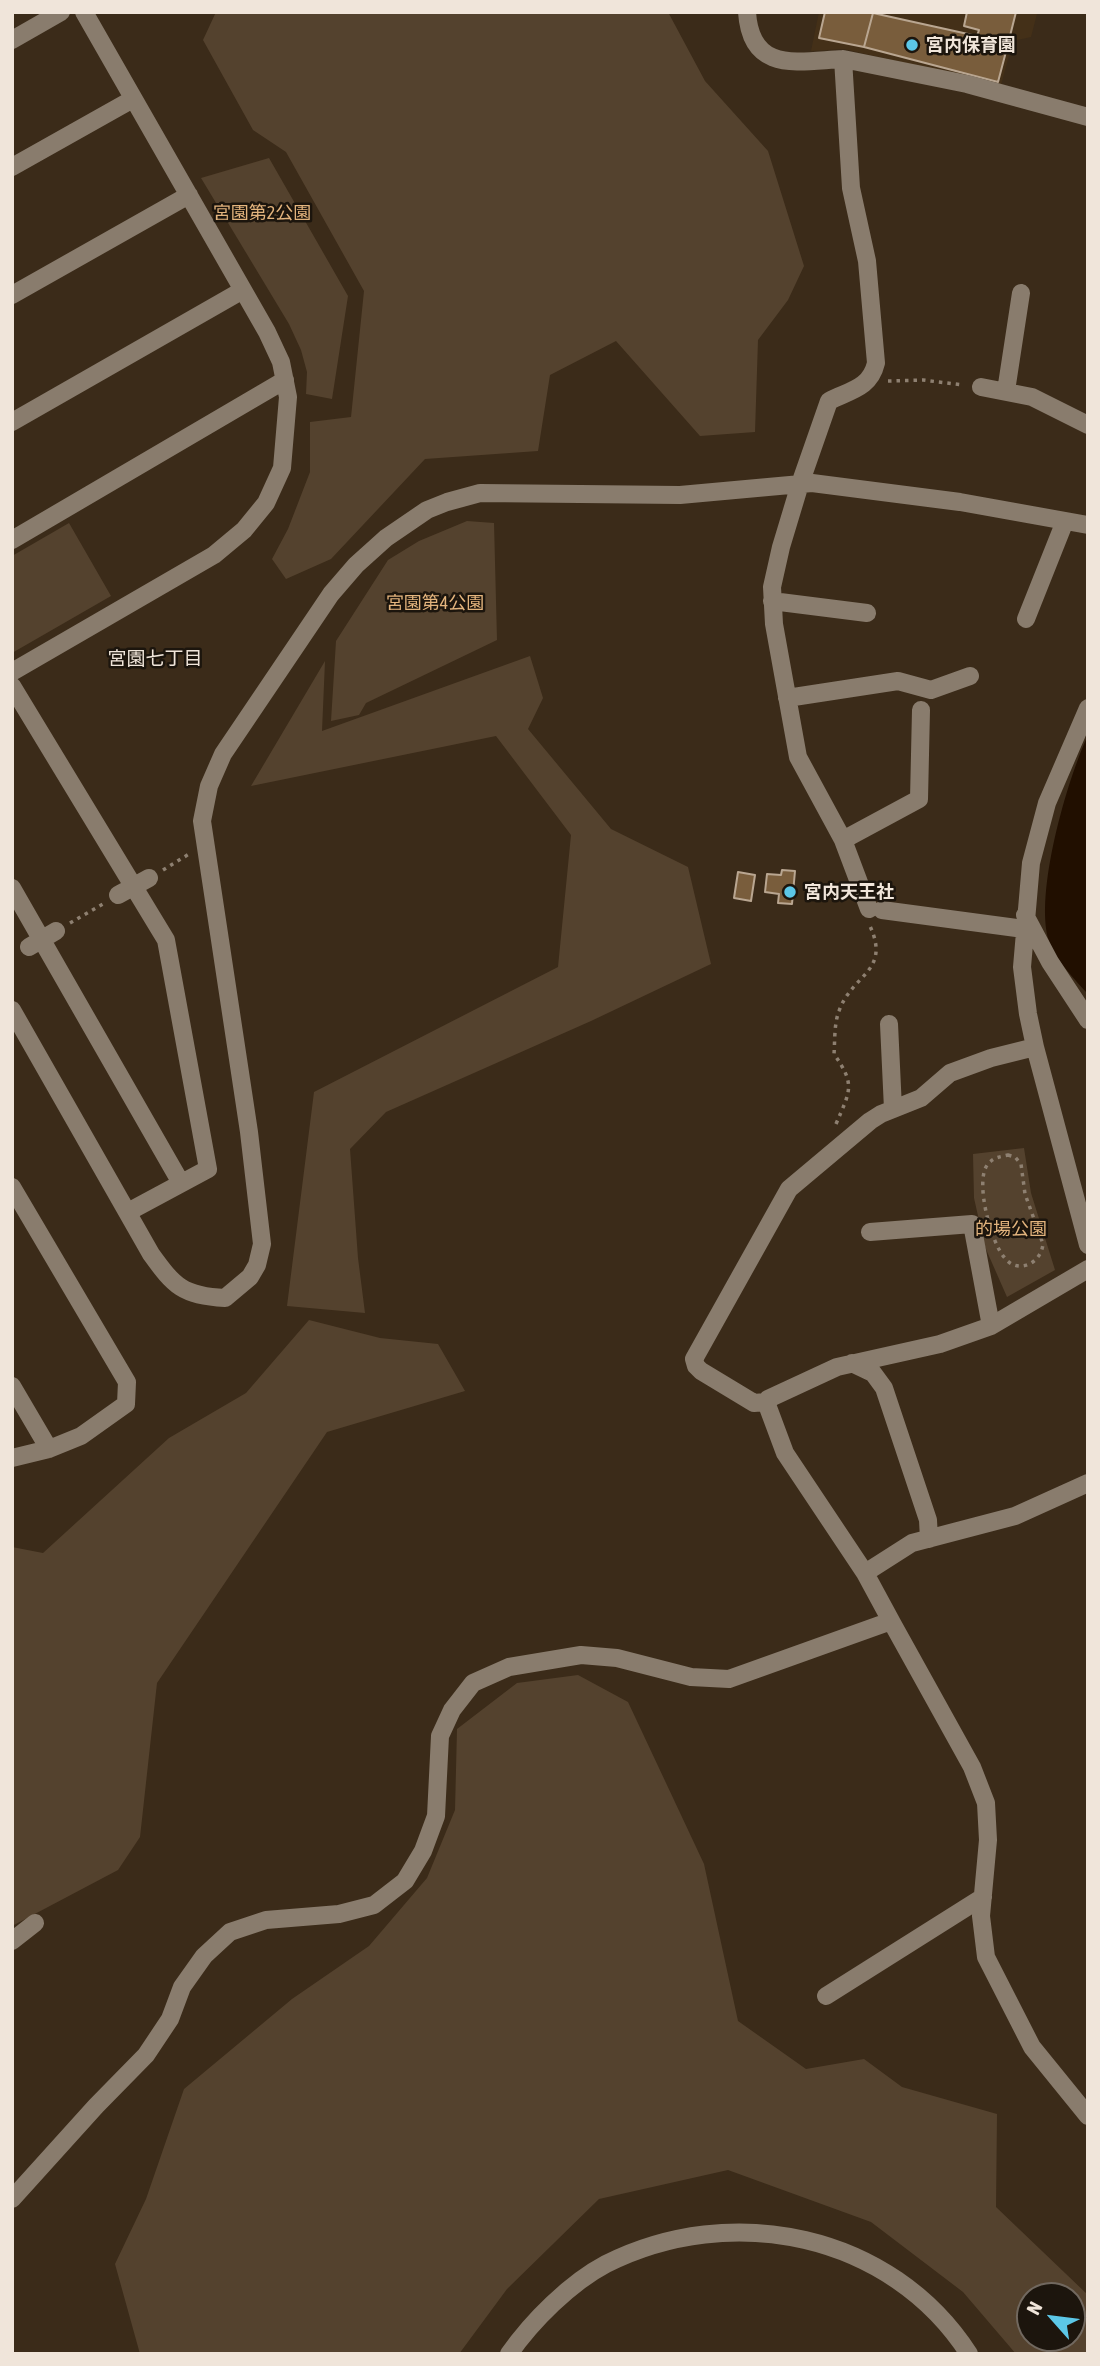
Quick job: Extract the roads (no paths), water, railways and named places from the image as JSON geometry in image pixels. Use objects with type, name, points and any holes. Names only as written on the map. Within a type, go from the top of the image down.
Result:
[{"type":"street","points":[[12,40],[61,12]]},
{"type":"street","points":[[12,672],[214,555],[244,530],[266,503],[282,468],[288,397],[281,362],[243,290],[84,12]]},
{"type":"street","points":[[747,12],[750,33],[755,44],[774,59],[786,62],[843,59],[967,85],[1088,117]]},
{"type":"street","points":[[843,59],[850,188],[867,261],[876,363],[868,382],[829,401],[800,484],[772,587],[772,601],[798,757],[843,840],[876,910],[1024,922]]},
{"type":"street","points":[[12,167],[133,99]]},
{"type":"street","points":[[12,295],[189,195]]},
{"type":"street","points":[[12,422],[243,290]]},
{"type":"street","points":[[1006,391],[1021,293]]},
{"type":"street","points":[[12,540],[285,380]]},
{"type":"street","points":[[981,387],[1032,397],[1088,425]]},
{"type":"street","points":[[12,1010],[150,1254],[170,1281],[187,1292],[225,1298],[250,1277],[257,1265],[262,1244],[249,1132],[197,850],[202,821],[209,786],[223,754],[331,594],[368,553],[427,510],[480,493],[680,495],[812,483],[960,502],[1088,525]]},
{"type":"street","points":[[1026,619],[1065,521]]},
{"type":"street","points":[[772,601],[867,613]]},
{"type":"street","points":[[787,698],[898,681],[931,690],[970,676]]},
{"type":"street","points":[[12,686],[166,940],[208,1168],[128,1212]]},
{"type":"street","points":[[1088,708],[1047,803],[1031,863],[1022,967],[1035,1047],[1088,1245]]},
{"type":"street","points":[[843,840],[919,799],[921,710]]},
{"type":"street","points":[[12,888],[181,1183]]},
{"type":"street","points":[[1024,922],[1088,1020]]},
{"type":"street","points":[[889,1024],[892,1109]]},
{"type":"street","points":[[1035,1047],[991,1058],[946,1075],[921,1098],[870,1121],[789,1189],[696,1353],[696,1366],[754,1403],[766,1402],[831,1370],[940,1344],[991,1326],[1088,1269]]},
{"type":"street","points":[[12,1187],[127,1382],[126,1404],[81,1436],[49,1449],[12,1458]]},
{"type":"street","points":[[870,1232],[972,1224],[991,1326]]},
{"type":"street","points":[[852,1363],[873,1373],[884,1388],[928,1520],[929,1539]]},
{"type":"street","points":[[12,1385],[49,1449]]},
{"type":"street","points":[[766,1402],[785,1453],[865,1573],[981,1784],[989,1821],[982,1897],[982,1934],[988,1962],[1032,2047],[1088,2116]]},
{"type":"street","points":[[865,1573],[912,1543],[1015,1516],[1088,1483]]},
{"type":"street","points":[[12,2199],[146,2055],[170,2020],[182,1987],[204,1956],[230,1933],[266,1920],[340,1913],[374,1905],[405,1881],[423,1851],[436,1816],[440,1736],[452,1710],[473,1683],[509,1667],[581,1655],[617,1658],[691,1678],[729,1679],[891,1621]]},
{"type":"street","points":[[826,1996],[982,1897]]},
{"type":"street","points":[[12,1941],[35,1923]]},
{"type":"street","points":[[509,2354],[545,2311],[603,2266],[635,2251],[671,2240],[705,2234],[743,2233],[814,2241],[846,2252],[880,2269],[937,2315],[961,2340],[969,2354]]},
{"type":"place","name":"宮内保育園","points":[[912,45]]},
{"type":"place","name":"宮内天王社","points":[[790,892]]},
{"type":"district","name":"宮園七丁目","points":[[155,659]]},
{"type":"park label","name":"宮園第2公園","points":[[262,213]]},
{"type":"park label","name":"宮園第4公園","points":[[435,603]]},
{"type":"park label","name":"的場公園","points":[[1011,1229]]}]
